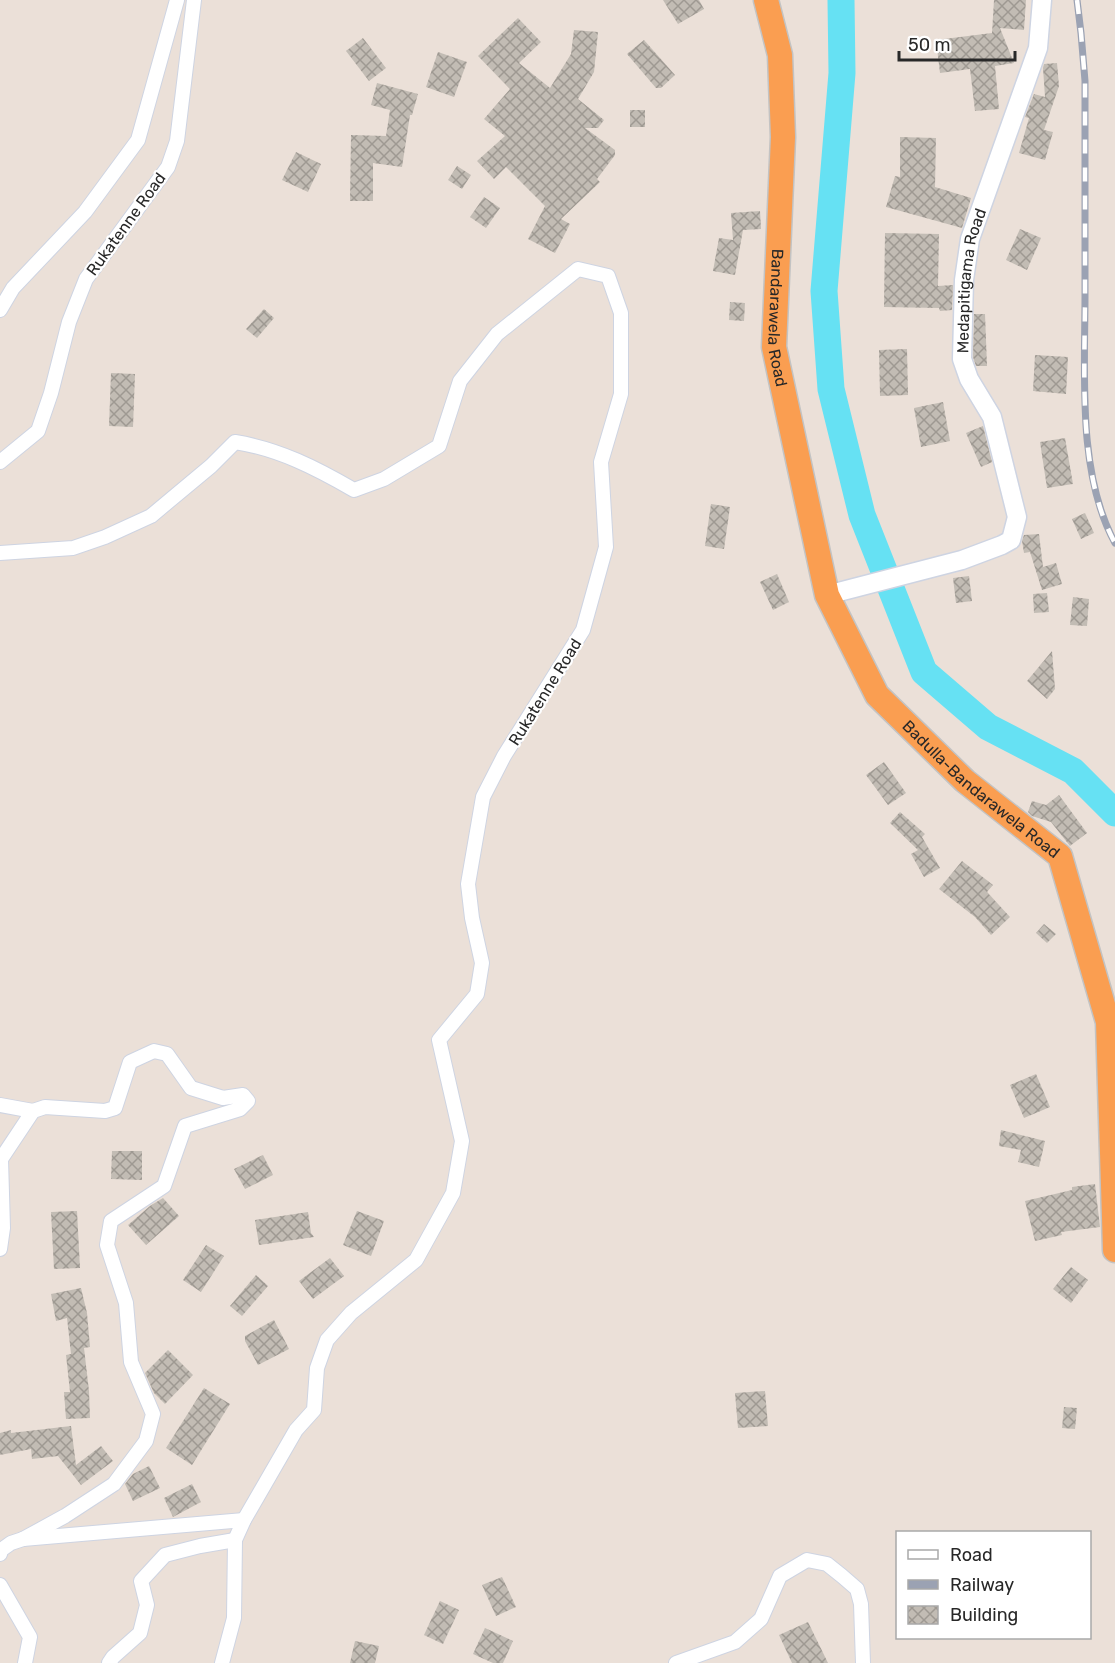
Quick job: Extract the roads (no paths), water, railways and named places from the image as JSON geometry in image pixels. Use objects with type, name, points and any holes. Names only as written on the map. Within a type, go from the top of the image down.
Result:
[{"type":"highway","name":"Bandarawela Road","points":[[766,0],[780,54],[783,137],[774,347],[827,595]]},
{"type":"highway","name":"Badulla-Bandarawela Road","points":[[827,595],[877,695],[964,781],[1060,856],[1108,1022],[1115,1250]]},
{"type":"street","points":[[0,310],[13,288],[85,212],[138,140],[177,0]]},
{"type":"street","name":"Rukatenne Road","points":[[0,462],[38,430],[51,393],[69,322],[86,279],[168,167],[177,141],[194,0]]},
{"type":"street","name":"Medapitigama Road","points":[[827,595],[962,560],[1011,540],[1017,517],[992,417],[969,379],[963,359],[964,280],[970,239],[1038,48],[1042,0]]},
{"type":"street","name":"Rukatenne Road","points":[[0,553],[73,548],[105,537],[151,516],[211,466],[235,442],[282,454],[354,490],[384,479],[439,446],[460,381],[497,334],[578,269],[608,276],[621,313],[621,394],[601,462],[606,547],[583,630],[504,756],[483,797],[468,884],[472,918],[483,963],[477,994],[439,1040],[462,1141],[453,1193],[416,1260],[351,1313],[327,1340],[317,1368],[314,1410],[296,1430],[244,1520],[235,1540],[234,1618],[222,1663]]},
{"type":"street","points":[[0,1105],[33,1111],[45,1107],[105,1111],[115,1108],[130,1062],[154,1052],[167,1054],[191,1088],[224,1098],[243,1095],[248,1101],[240,1109],[185,1126],[164,1186],[111,1221],[107,1245],[126,1303],[131,1362],[153,1414],[146,1440],[114,1484],[65,1516],[11,1543],[1,1550],[0,1554]]},
{"type":"street","points":[[0,1250],[3,1228],[1,1159],[33,1111]]},
{"type":"street","points":[[23,1539],[244,1520]]},
{"type":"street","points":[[109,1663],[140,1633],[147,1605],[141,1581],[165,1555],[235,1540]]},
{"type":"street","points":[[676,1663],[735,1642],[761,1619],[780,1576],[807,1560],[826,1564],[856,1589],[861,1604],[863,1663]]},
{"type":"street","points":[[0,1585],[30,1637],[25,1663]]},
{"type":"waterway","points":[[841,0],[842,73],[824,291],[831,389],[862,515],[924,672],[988,727],[1073,771],[1115,813]]},
{"type":"railway","points":[[1077,0],[1085,81],[1084,390],[1086,422],[1094,486],[1103,516],[1115,543]]}]
